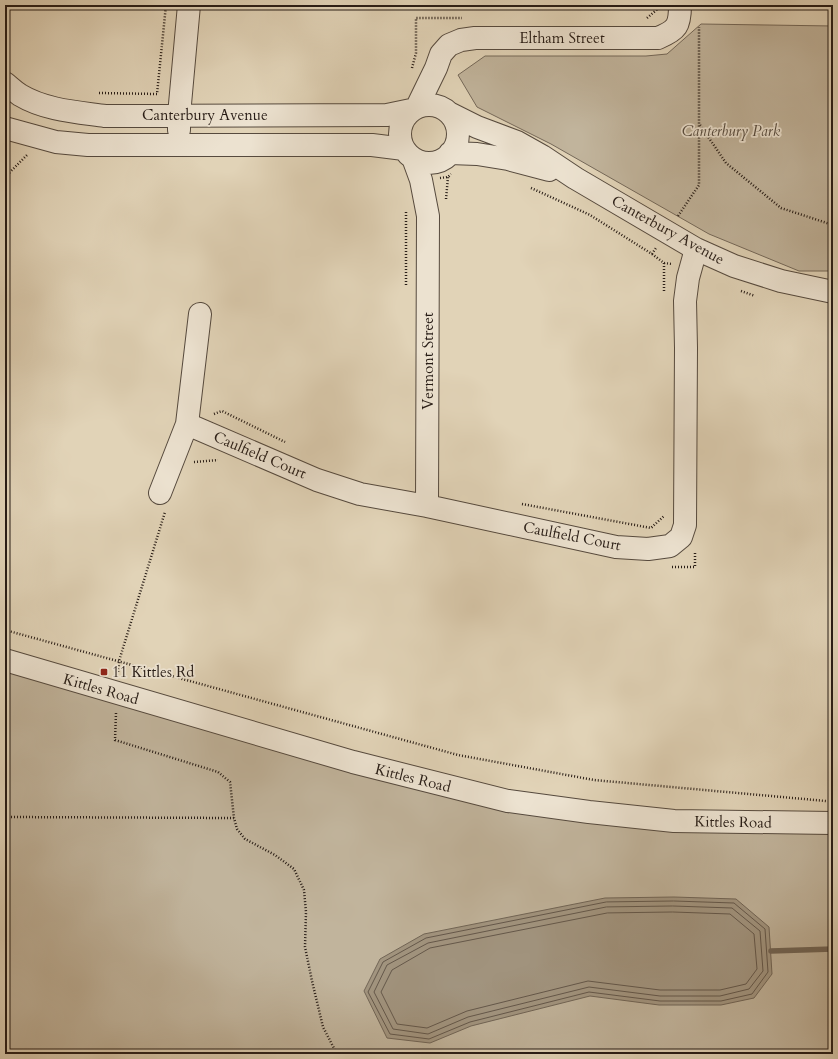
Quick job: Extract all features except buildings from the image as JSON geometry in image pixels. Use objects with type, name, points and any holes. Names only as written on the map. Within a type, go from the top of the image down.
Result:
[{"type":"street","points":[[179,145],[179,115],[189,5]]},
{"type":"street","name":"Eltham Street","points":[[436,68],[441,54],[450,44],[461,40],[475,38],[658,38],[672,32],[678,25],[680,5]]},
{"type":"street","points":[[436,68],[445,110],[455,122],[457,138],[454,147],[447,156],[435,162],[419,161],[409,154],[400,140],[401,124],[406,116],[414,109],[436,68]]},
{"type":"street","name":"Canterbury Avenue","points":[[5,83],[19,94],[37,103],[66,111],[105,116],[387,115],[414,109]]},
{"type":"street","points":[[414,109],[432,105],[445,110]]},
{"type":"street","name":"Canterbury Avenue","points":[[445,110],[477,127],[517,142],[696,249],[734,266],[774,279],[833,292]]},
{"type":"street","name":"Canterbury Avenue","points":[[5,128],[56,142],[88,145],[372,145],[409,154]]},
{"type":"street","name":"Vermont Street","points":[[409,154],[421,180],[428,216],[427,506]]},
{"type":"street","name":"Canterbury Avenue","points":[[447,156],[477,154],[508,159],[536,165],[575,178]]},
{"type":"street","name":"Vermont Street","points":[[428,216],[436,184],[447,156]]},
{"type":"street","name":"Caulfield Court","points":[[187,424],[317,480],[360,494],[427,506],[616,547],[648,549],[670,546],[681,537],[685,525],[685,300],[688,278],[696,249]]},
{"type":"street","points":[[160,493],[187,424],[200,314]]},
{"type":"street","name":"Kittles Road","points":[[5,660],[352,762],[508,801],[589,812],[674,821],[833,823]]},
{"type":"path","points":[[646,19],[660,5]]},
{"type":"path","points":[[411,74],[416,53],[416,18],[463,18]]},
{"type":"path","points":[[699,124],[726,163],[781,208],[833,224]]},
{"type":"path","points":[[664,263],[664,295]]},
{"type":"path","points":[[187,424],[222,411],[286,443]]},
{"type":"path","points":[[522,504],[651,528],[664,517],[664,509]]},
{"type":"path","points":[[5,630],[458,755],[594,780],[833,802]]},
{"type":"path","points":[[115,740],[218,772],[230,782],[234,818],[237,829],[246,838],[275,855],[294,869],[304,890],[306,912],[305,947],[312,980],[323,1027],[337,1054]]},
{"type":"path","points":[[5,817],[234,818]]},
{"type":"green space","name":"Canterbury Park","points":[[701,24],[833,26],[833,271],[799,271],[709,234],[551,144],[477,107],[458,75],[485,56],[646,56],[667,54]]},
{"type":"green space","points":[[5,665],[319,757],[674,825],[833,824],[833,1054],[5,1054]]},
{"type":"water","points":[[674,897],[736,899],[769,927],[772,974],[754,998],[721,1005],[659,1005],[590,996],[471,1026],[430,1043],[387,1038],[364,991],[380,959],[424,934],[605,898]]},
{"type":"waterway","points":[[771,951],[833,949]]},
{"type":"place","name":"11 Kittles Rd","points":[[104,672]]}]
